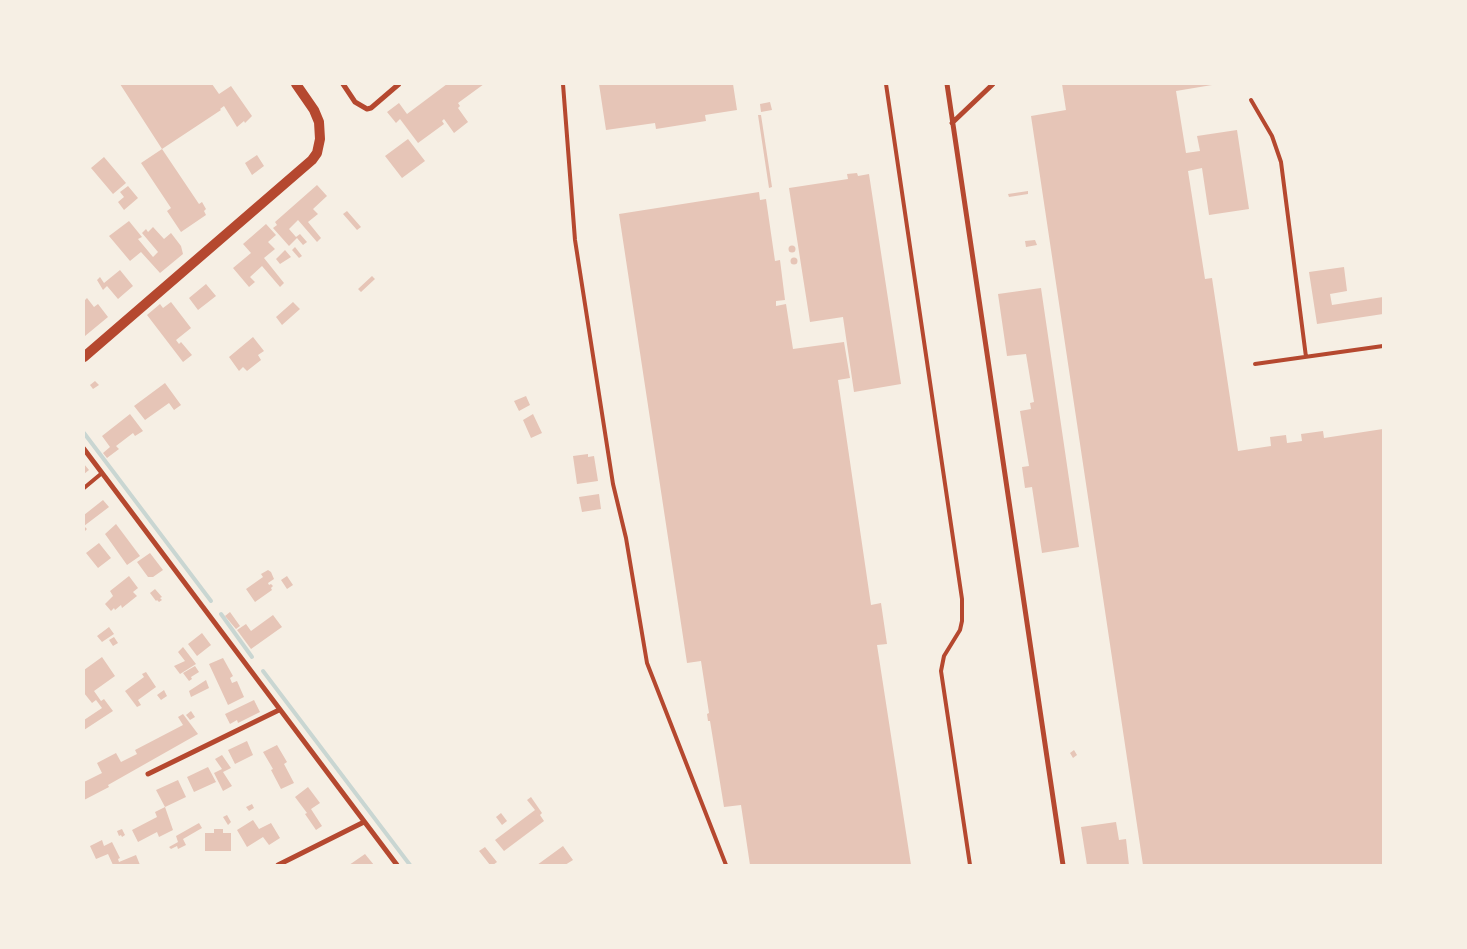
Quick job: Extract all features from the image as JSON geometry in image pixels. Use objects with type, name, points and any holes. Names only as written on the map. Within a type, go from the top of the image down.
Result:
[{"type":"main road","points":[[84,356],[312,160],[320,144],[319,122],[314,110],[296,84]]},
{"type":"street","points":[[343,84],[352,100],[359,106],[367,109],[371,108],[399,84]]},
{"type":"street","points":[[947,84],[1064,865]]},
{"type":"street","points":[[952,124],[993,84]]},
{"type":"street","points":[[84,449],[396,865]]},
{"type":"street","points":[[148,774],[279,710]]},
{"type":"street","points":[[279,865],[364,822]]},
{"type":"lane","points":[[563,84],[575,240],[615,492],[626,538],[647,663],[726,865]]},
{"type":"lane","points":[[886,84],[962,600],[960,630],[944,656],[941,671],[970,865]]},
{"type":"lane","points":[[1251,100],[1272,136],[1281,162],[1306,357]]},
{"type":"lane","points":[[1255,364],[1383,346]]},
{"type":"lane","points":[[84,488],[102,473]]},
{"type":"building","points":[[120,84],[212,84],[219,94],[231,86],[252,116],[245,123],[244,121],[237,127],[224,106],[221,110],[162,149]]},
{"type":"building","points":[[447,84],[484,84],[458,103],[460,106],[458,108],[468,122],[454,133],[444,119],[442,121],[444,124],[418,143],[400,119],[396,123],[387,112],[399,103],[407,114]]},
{"type":"building","points":[[599,84],[733,84],[737,110],[705,115],[706,121],[656,129],[655,123],[606,130]]},
{"type":"building","points":[[1062,84],[1218,84],[1176,91],[1186,153],[1200,151],[1197,136],[1237,130],[1249,209],[1209,215],[1202,168],[1188,171],[1205,279],[1212,278],[1238,451],[1271,446],[1270,437],[1286,435],[1287,443],[1302,441],[1301,434],[1323,431],[1324,438],[1383,429],[1383,865],[1143,865],[1031,116],[1066,110]]},
{"type":"building","points":[[770,102],[772,110],[761,112],[760,104]]},
{"type":"building","points":[[758,115],[761,115],[772,187],[769,188]]},
{"type":"building","points":[[408,139],[425,161],[402,178],[385,156]]},
{"type":"building","points":[[162,149],[199,204],[202,202],[206,209],[204,211],[206,215],[181,232],[167,211],[171,208],[141,163]]},
{"type":"building","points":[[257,155],[264,166],[252,175],[245,163]]},
{"type":"building","points":[[104,157],[126,183],[113,194],[91,168]]},
{"type":"building","points":[[857,173],[858,176],[869,174],[901,384],[854,392],[843,317],[810,322],[789,188],[848,179],[847,174]]},
{"type":"building","points":[[317,185],[327,196],[313,209],[318,214],[308,222],[321,238],[317,242],[298,220],[289,229],[296,237],[300,234],[307,242],[303,245],[297,238],[289,246],[273,228],[277,225],[275,222]]},
{"type":"building","points":[[128,186],[138,198],[124,210],[118,202],[124,197],[120,192]]},
{"type":"building","points":[[1028,191],[1028,194],[1009,197],[1008,194]]},
{"type":"building","points":[[759,192],[760,200],[766,199],[775,261],[780,260],[785,300],[776,301],[776,306],[786,304],[793,349],[844,342],[850,378],[838,380],[871,605],[881,603],[887,644],[877,645],[911,865],[750,865],[741,805],[724,807],[710,721],[708,721],[707,714],[709,713],[701,661],[687,663],[619,214]]},
{"type":"building","points":[[347,211],[361,227],[357,230],[343,214]]},
{"type":"building","points":[[129,221],[142,237],[138,239],[153,257],[158,252],[142,233],[146,229],[148,232],[153,227],[164,239],[171,233],[181,246],[183,254],[160,273],[141,252],[130,261],[109,236]]},
{"type":"building","points":[[266,224],[276,235],[268,242],[275,249],[264,258],[284,283],[280,287],[262,266],[250,277],[255,282],[249,287],[233,268],[251,253],[243,244]]},
{"type":"building","points":[[1035,240],[1037,245],[1026,247],[1025,241]]},
{"type":"building","points":[[792,246],[795,249],[792,252],[789,249]]},
{"type":"building","points":[[295,247],[302,256],[299,258],[292,250]]},
{"type":"building","points":[[285,250],[291,257],[280,264],[276,259]]},
{"type":"building","points":[[794,258],[797,261],[794,264],[791,261]]},
{"type":"building","points":[[1344,267],[1347,291],[1330,294],[1332,305],[1383,297],[1383,314],[1317,324],[1309,272]]},
{"type":"building","points":[[120,270],[133,286],[118,299],[107,286],[103,290],[97,280],[100,277],[104,283]]},
{"type":"building","points":[[372,276],[375,279],[361,292],[358,289]]},
{"type":"building","points":[[206,284],[216,296],[198,310],[189,298]]},
{"type":"building","points":[[1041,288],[1079,547],[1042,553],[1032,487],[1025,488],[1022,467],[1029,466],[1020,411],[1031,409],[1030,403],[1034,402],[1026,354],[1007,356],[998,294]]},
{"type":"building","points":[[87,298],[94,307],[98,304],[108,317],[85,336],[84,301]]},
{"type":"building","points":[[171,302],[191,328],[176,340],[179,344],[181,342],[192,355],[183,362],[147,315],[160,304],[163,308]]},
{"type":"building","points":[[293,302],[300,309],[282,325],[276,317]]},
{"type":"building","points":[[253,337],[264,351],[258,355],[261,360],[247,371],[243,367],[239,371],[229,357]]},
{"type":"building","points":[[95,381],[99,385],[93,389],[90,385]]},
{"type":"building","points":[[165,383],[181,405],[174,410],[169,403],[145,420],[134,406]]},
{"type":"building","points":[[526,396],[530,405],[519,411],[514,401]]},
{"type":"building","points":[[130,414],[143,431],[135,436],[133,433],[116,446],[119,449],[107,458],[103,453],[110,447],[102,436]]},
{"type":"building","points":[[533,414],[542,433],[531,438],[523,420]]},
{"type":"building","points":[[588,454],[588,457],[594,456],[598,481],[577,484],[573,456]]},
{"type":"building","points":[[84,464],[89,470],[84,474]]},
{"type":"building","points":[[599,494],[601,509],[582,512],[579,497]]},
{"type":"building","points":[[103,500],[109,507],[84,526],[84,515]]},
{"type":"building","points":[[116,524],[140,556],[127,565],[105,534]]},
{"type":"building","points":[[99,543],[111,558],[98,568],[86,553]]},
{"type":"building","points":[[150,553],[163,570],[153,577],[148,577],[137,562]]},
{"type":"building","points":[[268,570],[274,579],[268,583],[273,586],[272,590],[255,602],[246,589],[263,577],[261,574]]},
{"type":"building","points":[[129,576],[138,588],[133,592],[137,596],[122,608],[121,605],[111,611],[105,604],[113,596],[110,591]]},
{"type":"building","points":[[287,576],[293,585],[287,589],[281,580]]},
{"type":"building","points":[[155,589],[162,597],[160,598],[162,600],[159,602],[150,593]]},
{"type":"building","points":[[230,612],[240,626],[236,629],[225,616]]},
{"type":"building","points":[[273,615],[282,627],[251,649],[237,630],[246,624],[251,631]]},
{"type":"building","points":[[109,627],[114,634],[102,642],[97,636]]},
{"type":"building","points":[[202,633],[211,645],[197,656],[188,644]]},
{"type":"building","points":[[114,637],[118,643],[113,646],[109,640]]},
{"type":"building","points":[[183,647],[196,664],[180,674],[174,666],[185,661],[178,652]]},
{"type":"building","points":[[102,657],[115,676],[94,691],[101,701],[104,699],[113,711],[84,730],[84,720],[102,708],[96,700],[92,703],[84,693],[84,670]]},
{"type":"building","points":[[223,658],[233,676],[230,678],[232,683],[237,681],[244,697],[228,705],[209,664]]},
{"type":"building","points":[[195,666],[199,672],[191,677],[192,679],[189,681],[183,673]]},
{"type":"building","points":[[146,672],[156,687],[138,700],[141,705],[137,707],[125,691],[144,677],[142,674]]},
{"type":"building","points":[[206,680],[209,688],[191,697],[189,691]]},
{"type":"building","points":[[164,690],[167,696],[161,700],[157,695]]},
{"type":"building","points":[[254,700],[260,712],[238,723],[237,720],[230,724],[225,714]]},
{"type":"building","points":[[191,711],[195,717],[190,720],[186,715]]},
{"type":"building","points":[[183,714],[198,734],[84,800],[84,782],[102,773],[97,763],[116,753],[121,762],[137,754],[135,750],[183,725],[178,717]]},
{"type":"building","points":[[247,741],[253,755],[235,764],[228,750]]},
{"type":"building","points":[[277,745],[287,762],[284,764],[294,783],[281,789],[271,770],[273,769],[263,752]]},
{"type":"building","points":[[1074,750],[1077,755],[1073,758],[1070,753]]},
{"type":"building","points":[[222,755],[231,768],[223,772],[232,786],[223,791],[214,773],[222,769],[215,759]]},
{"type":"building","points":[[208,767],[216,782],[194,792],[187,777]]},
{"type":"building","points":[[178,780],[186,797],[165,807],[156,790]]},
{"type":"building","points":[[308,787],[320,803],[311,809],[322,826],[316,830],[305,814],[307,813],[295,797]]},
{"type":"building","points":[[531,797],[542,813],[540,815],[544,821],[504,851],[495,840],[535,810],[527,800]]},
{"type":"building","points":[[252,804],[254,808],[249,811],[246,807]]},
{"type":"building","points":[[165,807],[173,830],[159,837],[157,832],[138,842],[132,830],[157,817],[155,812]]},
{"type":"building","points":[[501,813],[507,821],[502,825],[496,817]]},
{"type":"building","points":[[227,815],[231,822],[228,825],[223,817]]},
{"type":"building","points":[[253,820],[259,829],[271,823],[280,838],[269,845],[263,837],[247,847],[237,830]]},
{"type":"building","points":[[1116,822],[1119,840],[1126,839],[1129,865],[1087,865],[1081,827]]},
{"type":"building","points":[[199,823],[202,828],[183,839],[186,845],[178,849],[177,846],[171,849],[169,847],[178,842],[176,836]]},
{"type":"building","points":[[122,829],[125,835],[122,837],[121,835],[119,836],[117,831]]},
{"type":"building","points":[[214,829],[223,829],[223,833],[231,833],[231,851],[205,851],[205,833],[214,833]]},
{"type":"building","points":[[102,840],[104,846],[112,842],[120,858],[118,859],[119,862],[136,855],[140,865],[113,865],[108,854],[96,859],[90,846]]},
{"type":"building","points":[[563,846],[573,860],[565,865],[537,865]]},
{"type":"building","points":[[485,847],[497,862],[493,865],[490,865],[479,851]]},
{"type":"building","points":[[365,854],[374,865],[349,865],[352,863]]},
{"type":"waterway","points":[[84,433],[211,601]]},
{"type":"waterway","points":[[221,614],[252,657]]},
{"type":"waterway","points":[[263,671],[410,865]]}]
